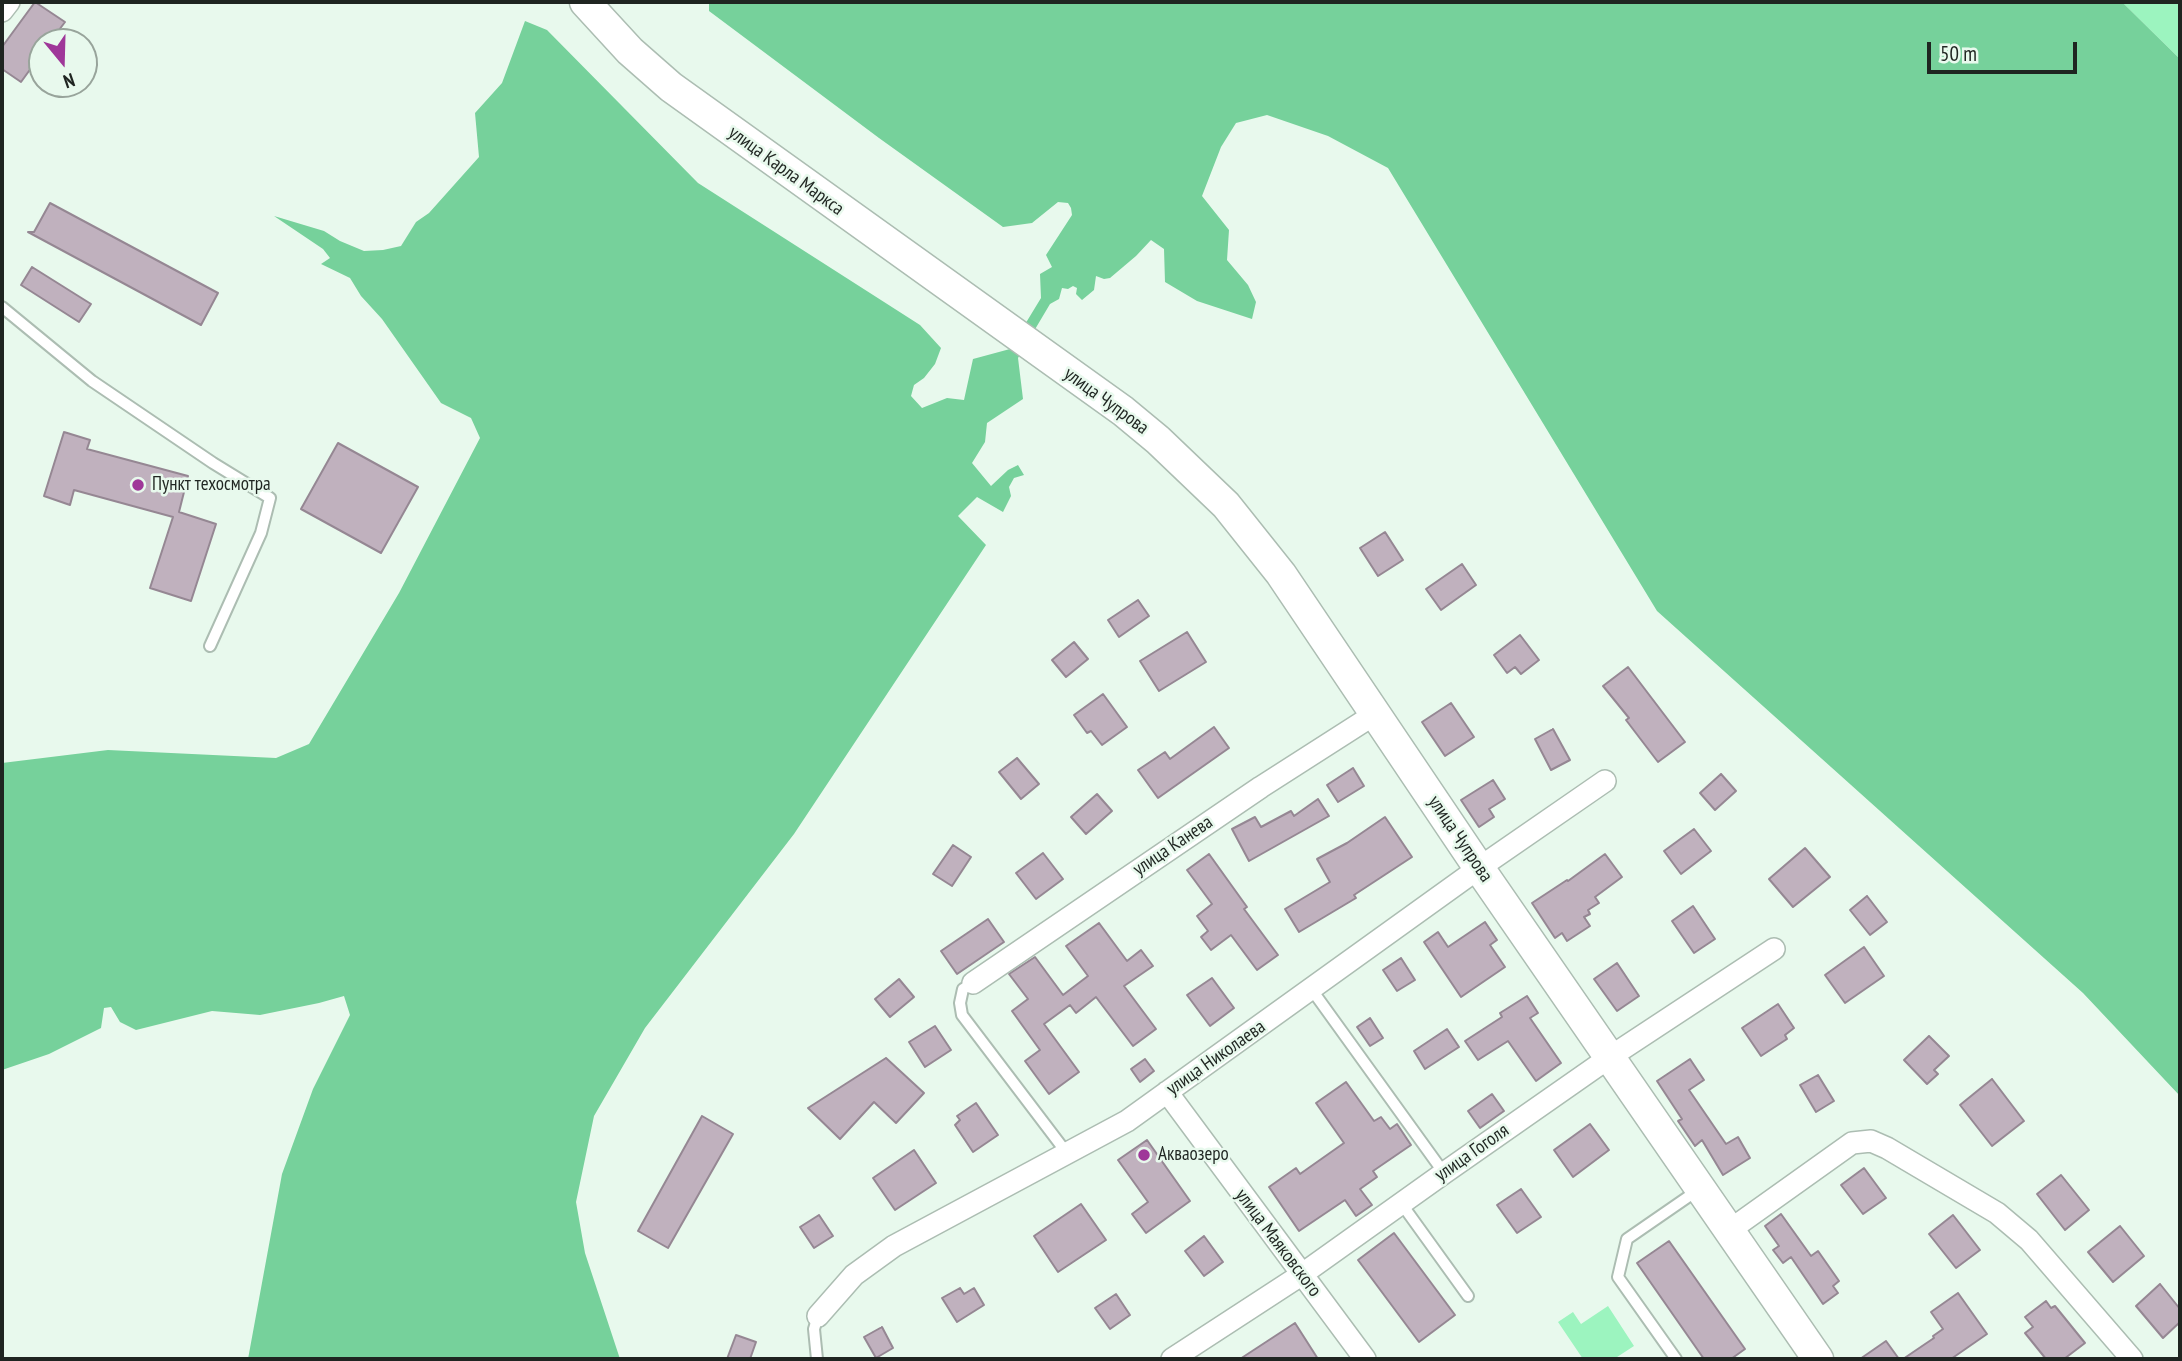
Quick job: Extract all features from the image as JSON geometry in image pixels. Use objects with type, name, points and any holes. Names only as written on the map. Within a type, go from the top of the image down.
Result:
[{"type":"street","points":[[2,11],[9,2]]},
{"type":"street","name":"улица Карла Маркса","points":[[585,2],[630,51],[671,87],[1054,362]]},
{"type":"street","name":"улица Чупрова","points":[[1054,362],[1123,411],[1158,440],[1226,505],[1254,537],[1818,1359]]},
{"type":"street","name":"улица Канева","points":[[973,983],[1261,787],[1376,714]]},
{"type":"street","name":"улица Николаева","points":[[818,1316],[854,1275],[894,1246],[1127,1121],[1605,780]]},
{"type":"street","name":"улица Гоголя","points":[[1172,1359],[1301,1275],[1611,1057],[1774,949]]},
{"type":"street","name":"улица Маяковского","points":[[1167,1092],[1365,1359]]},
{"type":"street","points":[[1730,1230],[1852,1143],[1871,1141],[1997,1213],[2029,1240],[2132,1359]]},
{"type":"lane","points":[[2,307],[92,381],[212,463],[270,498],[261,533],[210,646]]},
{"type":"lane","points":[[973,983],[963,989],[960,1003],[962,1015],[1066,1152]]},
{"type":"lane","points":[[1312,990],[1444,1173]]},
{"type":"lane","points":[[1676,1359],[1619,1276],[1627,1239],[1700,1189]]},
{"type":"lane","points":[[1401,1203],[1468,1296]]},
{"type":"lane","points":[[817,1359],[814,1329],[818,1316]]},
{"type":"shaded area","points":[[709,2],[2122,2],[2180,59],[2180,1096],[2083,993],[1657,611],[1388,168],[1328,136],[1267,115],[1236,123],[1221,147],[1202,196],[1229,230],[1227,260],[1248,285],[1256,302],[1252,319],[1197,301],[1165,282],[1164,249],[1151,240],[1110,278],[1096,276],[1094,290],[1082,300],[1076,294],[1077,288],[1062,288],[1059,299],[1050,304],[1018,358],[1023,399],[987,423],[985,442],[972,463],[991,486],[1008,470],[1018,465],[1024,475],[1014,478],[1009,487],[1011,496],[1003,512],[977,497],[958,516],[986,545],[794,834],[645,1028],[594,1116],[576,1202],[585,1253],[620,1359],[248,1359],[282,1174],[313,1089],[350,1015],[344,996],[260,1015],[212,1011],[136,1030],[120,1022],[111,1007],[104,1008],[101,1028],[49,1054],[2,1070],[2,763],[108,750],[276,758],[309,744],[399,593],[480,438],[471,418],[441,403],[350,278],[321,264],[330,258],[323,249],[274,216],[324,231],[364,251],[401,246],[416,222],[429,213],[479,157],[475,113],[502,83],[525,21],[547,30],[698,183],[920,325],[941,348],[935,364],[924,378],[914,385],[911,396],[922,408],[947,398],[964,400],[973,359],[1010,349],[1041,298],[1040,274],[1052,267],[1046,255],[1072,215],[1068,203],[1058,202],[1032,223],[1003,227],[709,11]]},
{"type":"shaded area","points":[[2122,2],[2180,2],[2180,59]]},
{"type":"shaded area","points":[[1608,1306],[1634,1346],[1614,1359],[1583,1359],[1558,1322],[1573,1312],[1581,1324]]},
{"type":"building","points":[[35,2],[65,22],[60,28],[28,28],[28,72],[21,82],[2,69],[2,47]]},
{"type":"building","points":[[50,203],[218,293],[201,325],[28,232],[34,232]]},
{"type":"building","points":[[32,267],[91,304],[79,322],[21,285]]},
{"type":"building","points":[[64,432],[90,440],[87,449],[188,476],[179,512],[216,524],[191,601],[150,588],[173,517],[74,490],[70,505],[44,496]]},
{"type":"building","points":[[338,443],[418,487],[381,553],[301,509]]},
{"type":"building","points":[[1385,532],[1403,560],[1378,576],[1360,548]]},
{"type":"building","points":[[1462,564],[1476,585],[1441,610],[1426,589]]},
{"type":"building","points":[[1138,600],[1149,616],[1119,637],[1108,620]]},
{"type":"building","points":[[1187,632],[1206,662],[1159,691],[1140,661]]},
{"type":"building","points":[[1520,635],[1539,660],[1521,674],[1515,667],[1507,673],[1494,655]]},
{"type":"building","points":[[1074,642],[1088,659],[1066,677],[1052,660]]},
{"type":"building","points":[[1628,667],[1685,742],[1658,762],[1626,720],[1629,718],[1603,686]]},
{"type":"building","points":[[1103,694],[1127,727],[1102,745],[1091,731],[1087,733],[1074,715]]},
{"type":"building","points":[[1451,703],[1474,737],[1445,756],[1422,722]]},
{"type":"building","points":[[1214,727],[1229,748],[1158,798],[1138,770],[1165,752],[1170,759]]},
{"type":"building","points":[[1553,729],[1570,760],[1551,770],[1535,739]]},
{"type":"building","points":[[1017,758],[1039,784],[1021,799],[999,772]]},
{"type":"building","points":[[1353,768],[1364,786],[1338,802],[1327,785]]},
{"type":"building","points":[[1721,774],[1736,791],[1715,810],[1700,793]]},
{"type":"building","points":[[1493,780],[1505,799],[1489,809],[1494,817],[1479,827],[1461,800]]},
{"type":"building","points":[[1097,794],[1112,811],[1086,834],[1071,817]]},
{"type":"building","points":[[1318,799],[1329,816],[1249,861],[1232,829],[1255,817],[1261,827],[1291,811],[1294,816]]},
{"type":"building","points":[[1385,817],[1412,857],[1354,895],[1356,898],[1299,932],[1285,909],[1330,882],[1317,859],[1347,843]]},
{"type":"building","points":[[1694,829],[1711,851],[1681,874],[1664,851]]},
{"type":"building","points":[[953,845],[971,857],[952,886],[933,874]]},
{"type":"building","points":[[1805,848],[1830,877],[1793,907],[1769,879]]},
{"type":"building","points":[[1043,853],[1063,879],[1036,899],[1016,873]]},
{"type":"building","points":[[1209,854],[1247,907],[1244,909],[1278,955],[1257,970],[1231,935],[1211,950],[1201,937],[1208,931],[1197,916],[1212,904],[1187,870]]},
{"type":"building","points":[[1605,854],[1622,877],[1595,897],[1599,903],[1588,910],[1590,914],[1584,917],[1590,926],[1567,941],[1562,933],[1555,938],[1532,903]]},
{"type":"building","points":[[1867,896],[1887,922],[1870,935],[1850,910]]},
{"type":"building","points":[[1693,906],[1715,939],[1694,953],[1672,921]]},
{"type":"building","points":[[988,919],[1004,942],[957,974],[941,951]]},
{"type":"building","points":[[1485,922],[1497,940],[1490,945],[1505,967],[1461,997],[1424,942],[1438,932],[1448,947]]},
{"type":"building","points":[[1099,923],[1127,961],[1141,950],[1153,966],[1124,986],[1156,1029],[1133,1046],[1096,997],[1076,1013],[1070,1005],[1044,1024],[1079,1072],[1049,1094],[1025,1061],[1040,1050],[1012,1011],[1028,999],[1009,974],[1035,957],[1063,995],[1088,976],[1066,946]]},
{"type":"building","points":[[1864,947],[1884,976],[1845,1003],[1825,975]]},
{"type":"building","points":[[1401,958],[1415,980],[1397,991],[1383,970]]},
{"type":"building","points":[[1617,963],[1639,996],[1617,1011],[1594,979]]},
{"type":"building","points":[[1212,978],[1234,1008],[1210,1026],[1187,995]]},
{"type":"building","points":[[899,979],[914,997],[890,1017],[875,999]]},
{"type":"building","points":[[1527,996],[1538,1013],[1530,1018],[1561,1063],[1536,1081],[1508,1041],[1478,1060],[1465,1041],[1502,1017],[1500,1013]]},
{"type":"building","points":[[1778,1004],[1794,1028],[1785,1035],[1787,1039],[1761,1056],[1742,1028]]},
{"type":"building","points":[[1370,1018],[1383,1038],[1370,1046],[1357,1027]]},
{"type":"building","points":[[935,1026],[951,1050],[925,1067],[909,1042]]},
{"type":"building","points":[[1447,1029],[1459,1047],[1425,1069],[1414,1051]]},
{"type":"building","points":[[1929,1036],[1949,1056],[1934,1070],[1938,1074],[1927,1084],[1904,1060]]},
{"type":"building","points":[[886,1058],[924,1093],[896,1123],[874,1102],[840,1139],[808,1108]]},
{"type":"building","points":[[1145,1059],[1154,1071],[1140,1082],[1131,1069]]},
{"type":"building","points":[[1690,1059],[1704,1080],[1689,1090],[1726,1144],[1738,1137],[1750,1158],[1723,1175],[1702,1140],[1695,1146],[1678,1121],[1682,1119],[1657,1081]]},
{"type":"building","points":[[1818,1075],[1834,1101],[1816,1112],[1800,1085]]},
{"type":"building","points":[[1992,1079],[2024,1121],[1992,1146],[1960,1105]]},
{"type":"building","points":[[1346,1082],[1374,1121],[1381,1117],[1390,1129],[1397,1124],[1411,1145],[1373,1171],[1377,1177],[1360,1189],[1372,1205],[1356,1216],[1345,1200],[1299,1231],[1269,1187],[1296,1168],[1300,1174],[1344,1143],[1316,1103]]},
{"type":"building","points":[[1492,1094],[1504,1111],[1480,1128],[1468,1111]]},
{"type":"building","points":[[976,1103],[998,1135],[973,1152],[955,1125],[960,1120],[957,1116]]},
{"type":"building","points":[[702,1116],[733,1134],[668,1248],[638,1231]]},
{"type":"building","points":[[1590,1124],[1609,1150],[1573,1177],[1554,1150]]},
{"type":"building","points":[[1147,1140],[1190,1201],[1146,1233],[1132,1214],[1148,1202],[1118,1160]]},
{"type":"building","points":[[914,1150],[936,1183],[895,1210],[873,1178]]},
{"type":"building","points":[[1864,1168],[1886,1198],[1863,1214],[1841,1185]]},
{"type":"building","points":[[2061,1175],[2089,1210],[2065,1230],[2037,1194]]},
{"type":"building","points":[[1521,1189],[1541,1217],[1517,1233],[1497,1205]]},
{"type":"building","points":[[1081,1204],[1106,1240],[1058,1272],[1034,1236]]},
{"type":"building","points":[[1781,1214],[1811,1256],[1818,1251],[1839,1281],[1833,1286],[1838,1293],[1823,1304],[1791,1257],[1783,1263],[1773,1250],[1779,1246],[1765,1226]]},
{"type":"building","points":[[819,1215],[833,1236],[814,1248],[800,1227]]},
{"type":"building","points":[[1953,1215],[1980,1250],[1956,1268],[1929,1234]]},
{"type":"building","points":[[2120,1226],[2144,1256],[2113,1282],[2088,1252]]},
{"type":"building","points":[[1394,1233],[1455,1315],[1419,1342],[1358,1260]]},
{"type":"building","points":[[1204,1236],[1223,1262],[1204,1276],[1185,1251]]},
{"type":"building","points":[[1669,1241],[1745,1349],[1731,1359],[1704,1359],[1637,1263]]},
{"type":"building","points":[[2160,1284],[2180,1309],[2180,1322],[2163,1338],[2136,1306]]},
{"type":"building","points":[[960,1288],[964,1294],[974,1288],[984,1305],[957,1322],[942,1298]]},
{"type":"building","points":[[1958,1293],[1987,1334],[1951,1359],[1903,1359],[1943,1329],[1931,1312]]},
{"type":"building","points":[[1116,1294],[1130,1315],[1110,1329],[1095,1308]]},
{"type":"building","points":[[2046,1301],[2051,1308],[2055,1306],[2085,1343],[2064,1359],[2046,1359],[2025,1333],[2033,1327],[2025,1317]]},
{"type":"building","points":[[1295,1323],[1318,1359],[1240,1359]]},
{"type":"building","points":[[882,1327],[893,1348],[876,1358],[864,1337]]},
{"type":"building","points":[[736,1335],[756,1342],[750,1359],[727,1359]]},
{"type":"building","points":[[1886,1341],[1899,1359],[1860,1359]]},
{"type":"place","name":"Пункт техосмотра","points":[[138,485]]},
{"type":"place","name":"Акваозеро","points":[[1144,1155]]}]
